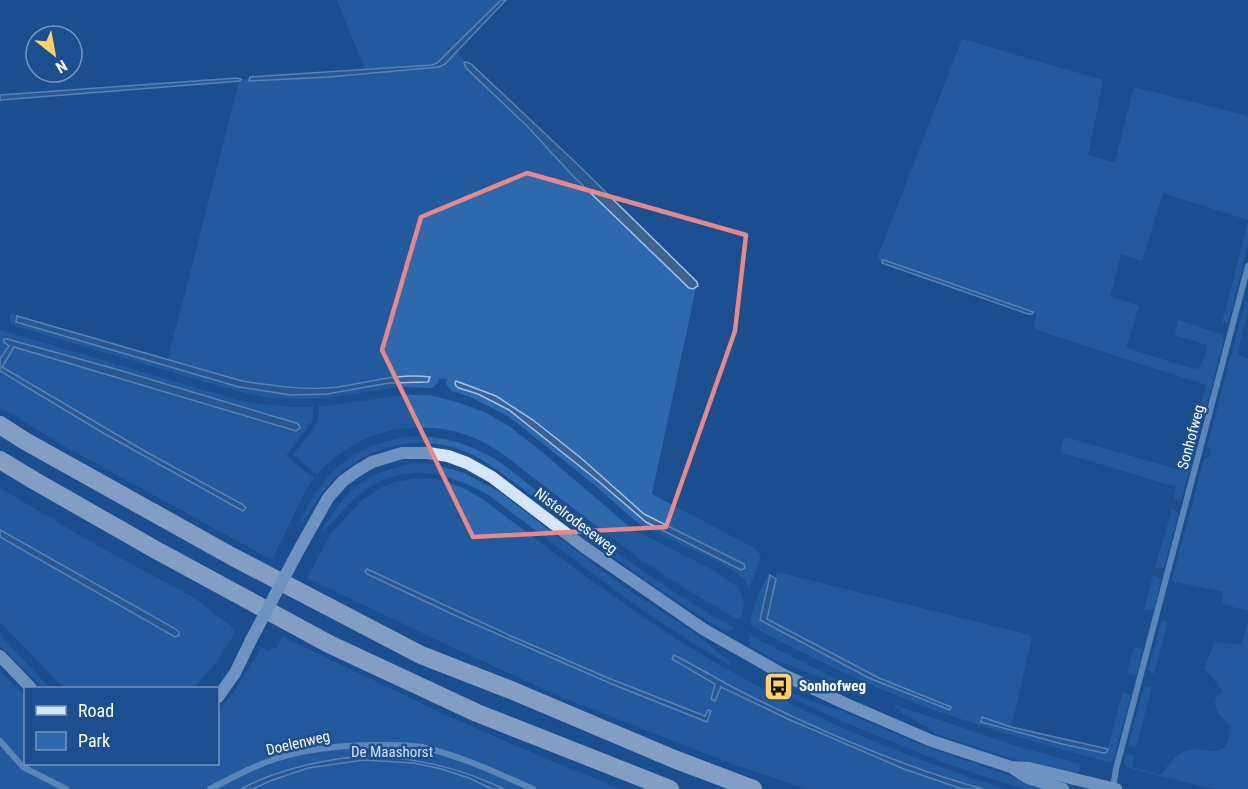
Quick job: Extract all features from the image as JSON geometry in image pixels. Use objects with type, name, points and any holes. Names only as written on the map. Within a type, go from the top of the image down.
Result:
[{"type":"highway","points":[[0,425],[233,557],[421,655],[753,789]]},
{"type":"highway","points":[[0,460],[156,550],[329,644],[477,713],[670,789]]},
{"type":"street","name":"Sonhofweg","points":[[1114,789],[1116,769],[1248,266]]},
{"type":"street","name":"Nistelrodeseweg","points":[[219,696],[235,673],[328,498],[343,481],[372,462],[402,453],[428,453],[448,456],[467,463],[492,477],[592,553],[693,623],[784,675],[932,741],[1011,767],[1028,778],[1063,789]]},
{"type":"street","points":[[0,656],[30,687]]},
{"type":"street","points":[[0,741],[23,767],[66,789]]},
{"type":"street","name":"Doelenweg","points":[[210,789],[260,764],[300,753],[346,746],[391,745],[420,747],[471,762],[534,789]]},
{"type":"street","name":"Nistelrodeseweg","points":[[1011,767],[1029,768],[1114,789]]},
{"type":"highlighted area","points":[[527,173],[746,235],[735,331],[666,527],[473,537],[382,350],[421,217]]},
{"type":"green space","points":[[337,0],[501,0],[437,63],[365,69]]},
{"type":"green space","points":[[962,39],[1103,80],[1088,155],[1115,163],[1134,87],[1248,116],[1248,220],[1163,193],[1142,261],[1121,254],[1110,296],[1139,306],[1126,348],[1194,369],[1199,368],[1207,345],[1175,335],[1178,320],[1220,334],[1224,339],[1181,501],[1174,498],[1176,487],[1060,452],[1065,437],[1183,471],[1206,385],[1037,330],[1035,321],[1037,315],[1032,312],[877,259]]},
{"type":"green space","points":[[456,52],[466,62],[464,63],[466,68],[527,126],[573,176],[689,288],[696,288],[652,494],[754,548],[761,558],[749,588],[745,580],[721,563],[634,520],[597,487],[508,416],[470,397],[452,391],[446,384],[447,379],[439,378],[438,383],[432,388],[398,387],[326,398],[262,397],[11,323],[9,317],[11,313],[17,316],[17,322],[239,387],[291,395],[327,394],[430,377],[395,377],[325,388],[285,388],[234,379],[168,359],[241,79],[249,79],[250,82],[435,68],[445,64]],"holes":[[[457,381],[496,396],[533,420],[581,458],[644,514],[744,564],[743,570],[646,522],[509,410],[478,394],[459,388]]]},
{"type":"green space","points":[[1248,223],[1248,245],[1228,323],[1222,323]]},
{"type":"green space","points":[[1248,301],[1248,312],[1237,354],[1248,359],[1248,611],[1222,604],[1223,592],[1172,581],[1204,459],[1209,458],[1211,450],[1207,447],[1245,303]]},
{"type":"green space","points":[[0,330],[237,400],[313,407],[313,420],[286,456],[314,478],[305,491],[272,560],[64,446],[0,407],[0,371],[105,434],[243,511],[242,504],[148,453],[2,366],[14,347],[9,346],[0,359]],"holes":[[[15,347],[112,368],[299,425],[299,428],[296,430]]]},
{"type":"green space","points":[[405,395],[430,395],[460,403],[484,412],[509,426],[632,529],[709,568],[735,585],[742,595],[744,606],[742,616],[737,619],[672,580],[626,548],[503,454],[479,440],[462,434],[426,428],[390,431],[356,443],[317,474],[293,455],[318,422],[318,407]]},
{"type":"green space","points":[[420,436],[462,444],[481,451],[500,462],[643,571],[735,628],[726,632],[652,584],[477,457],[439,444],[400,445],[363,458],[346,468],[331,482],[302,523],[300,522],[320,486],[346,460],[379,444]]},
{"type":"green space","points":[[415,463],[434,464],[464,473],[500,492],[627,589],[690,630],[731,662],[729,665],[660,622],[487,494],[455,480],[423,473],[407,473],[392,477],[360,494],[321,532],[339,504],[359,485],[383,472]]},
{"type":"green space","points":[[420,478],[433,479],[451,483],[469,491],[635,611],[766,691],[799,708],[901,752],[1005,789],[983,789],[900,761],[754,698],[678,657],[716,685],[712,699],[716,700],[720,687],[839,742],[962,789],[806,789],[719,759],[559,696],[307,578],[332,532],[362,500],[395,482]],"holes":[[[367,569],[511,636],[705,717],[711,711],[709,719],[707,722],[612,684],[454,615],[367,574]]]},
{"type":"green space","points":[[0,488],[96,545],[193,597],[231,626],[235,632],[216,661],[194,687],[63,687],[0,622],[0,537],[175,636],[174,628],[0,530]]},
{"type":"green space","points":[[1172,509],[1178,513],[1164,568],[1155,568]]},
{"type":"green space","points":[[777,572],[1030,635],[1032,638],[1011,727],[982,718],[1011,730],[1062,744],[1107,752],[1123,692],[1131,695],[1113,760],[1104,761],[992,729],[929,708],[851,676],[751,626],[754,606],[768,573],[770,575],[760,620],[827,656],[950,710],[951,707],[879,678],[766,619]]},
{"type":"green space","points":[[1153,575],[1161,579],[1154,609],[1144,610]]},
{"type":"green space","points":[[1162,620],[1168,622],[1154,674],[1148,669]]},
{"type":"green space","points":[[1248,623],[1248,789],[1215,789],[1127,767],[1124,764],[1126,754],[1134,756],[1132,767],[1160,775],[1175,758],[1185,751],[1215,751],[1226,746],[1230,725],[1216,709],[1215,704],[1218,695],[1223,691],[1204,668],[1215,642],[1241,645]]},
{"type":"green space","points":[[0,635],[50,687],[42,687],[0,646]]},
{"type":"green space","points":[[749,635],[848,685],[847,689],[777,661],[750,646]]},
{"type":"green space","name":"De Maashorst","points":[[283,637],[448,716],[621,789],[0,789],[0,670],[24,695],[24,765],[219,765],[219,713],[262,647],[269,651],[271,647],[276,649]]},
{"type":"green space","points":[[1134,647],[1143,649],[1136,676],[1127,674]]},
{"type":"green space","points":[[1152,687],[1136,748],[1128,746],[1144,688]]},
{"type":"green space","points":[[785,691],[837,709],[913,742],[1049,789],[1025,789],[927,756],[844,722],[783,694]]},
{"type":"green space","points":[[895,705],[1016,746],[1081,764],[1078,775],[1004,756],[934,733],[900,712],[901,710],[894,707]]},
{"type":"shaded area","points":[[501,0],[506,0],[445,64],[439,67],[329,77],[249,81],[250,77],[432,65],[437,63]]},
{"type":"shaded area","points":[[464,63],[471,64],[574,161],[697,282],[698,286],[693,289],[689,288],[573,176],[527,126],[466,68]]},
{"type":"shaded area","points":[[241,79],[240,81],[0,100],[0,95]]},
{"type":"shaded area","points":[[882,260],[1033,312],[1028,314],[882,263]]},
{"type":"shaded area","points":[[17,316],[254,383],[326,388],[395,377],[430,377],[428,382],[389,383],[327,394],[291,395],[239,387],[16,322]]},
{"type":"shaded area","points":[[4,339],[112,368],[296,423],[300,428],[296,431],[14,347],[2,367],[148,453],[242,504],[246,508],[243,511],[105,434],[0,371],[0,359],[9,346]]},
{"type":"shaded area","points":[[456,381],[496,396],[533,420],[581,458],[644,514],[744,564],[745,568],[741,570],[646,522],[509,410],[478,394],[459,388],[456,386]]},
{"type":"shaded area","points":[[0,530],[174,628],[179,635],[175,637],[0,537]]},
{"type":"shaded area","points":[[367,569],[608,678],[705,716],[708,710],[711,711],[707,722],[612,684],[454,615],[367,574],[365,571]]},
{"type":"shaded area","points":[[770,575],[776,579],[767,619],[879,678],[951,707],[950,710],[869,678],[760,620]]},
{"type":"shaded area","points":[[674,655],[744,693],[838,737],[924,771],[983,789],[962,789],[904,769],[788,719],[721,687],[715,701],[711,699],[715,684],[672,659]]},
{"type":"shaded area","points":[[982,717],[1011,727],[1108,749],[1104,753],[1062,744],[981,722]]},
{"type":"shaded area","points":[[363,756],[400,758],[453,769],[504,789],[492,789],[469,778],[438,768],[413,763],[364,760],[308,768],[253,789],[241,789],[300,766]]},
{"type":"place","name":"Sonhofweg","points":[[778,686]]}]
